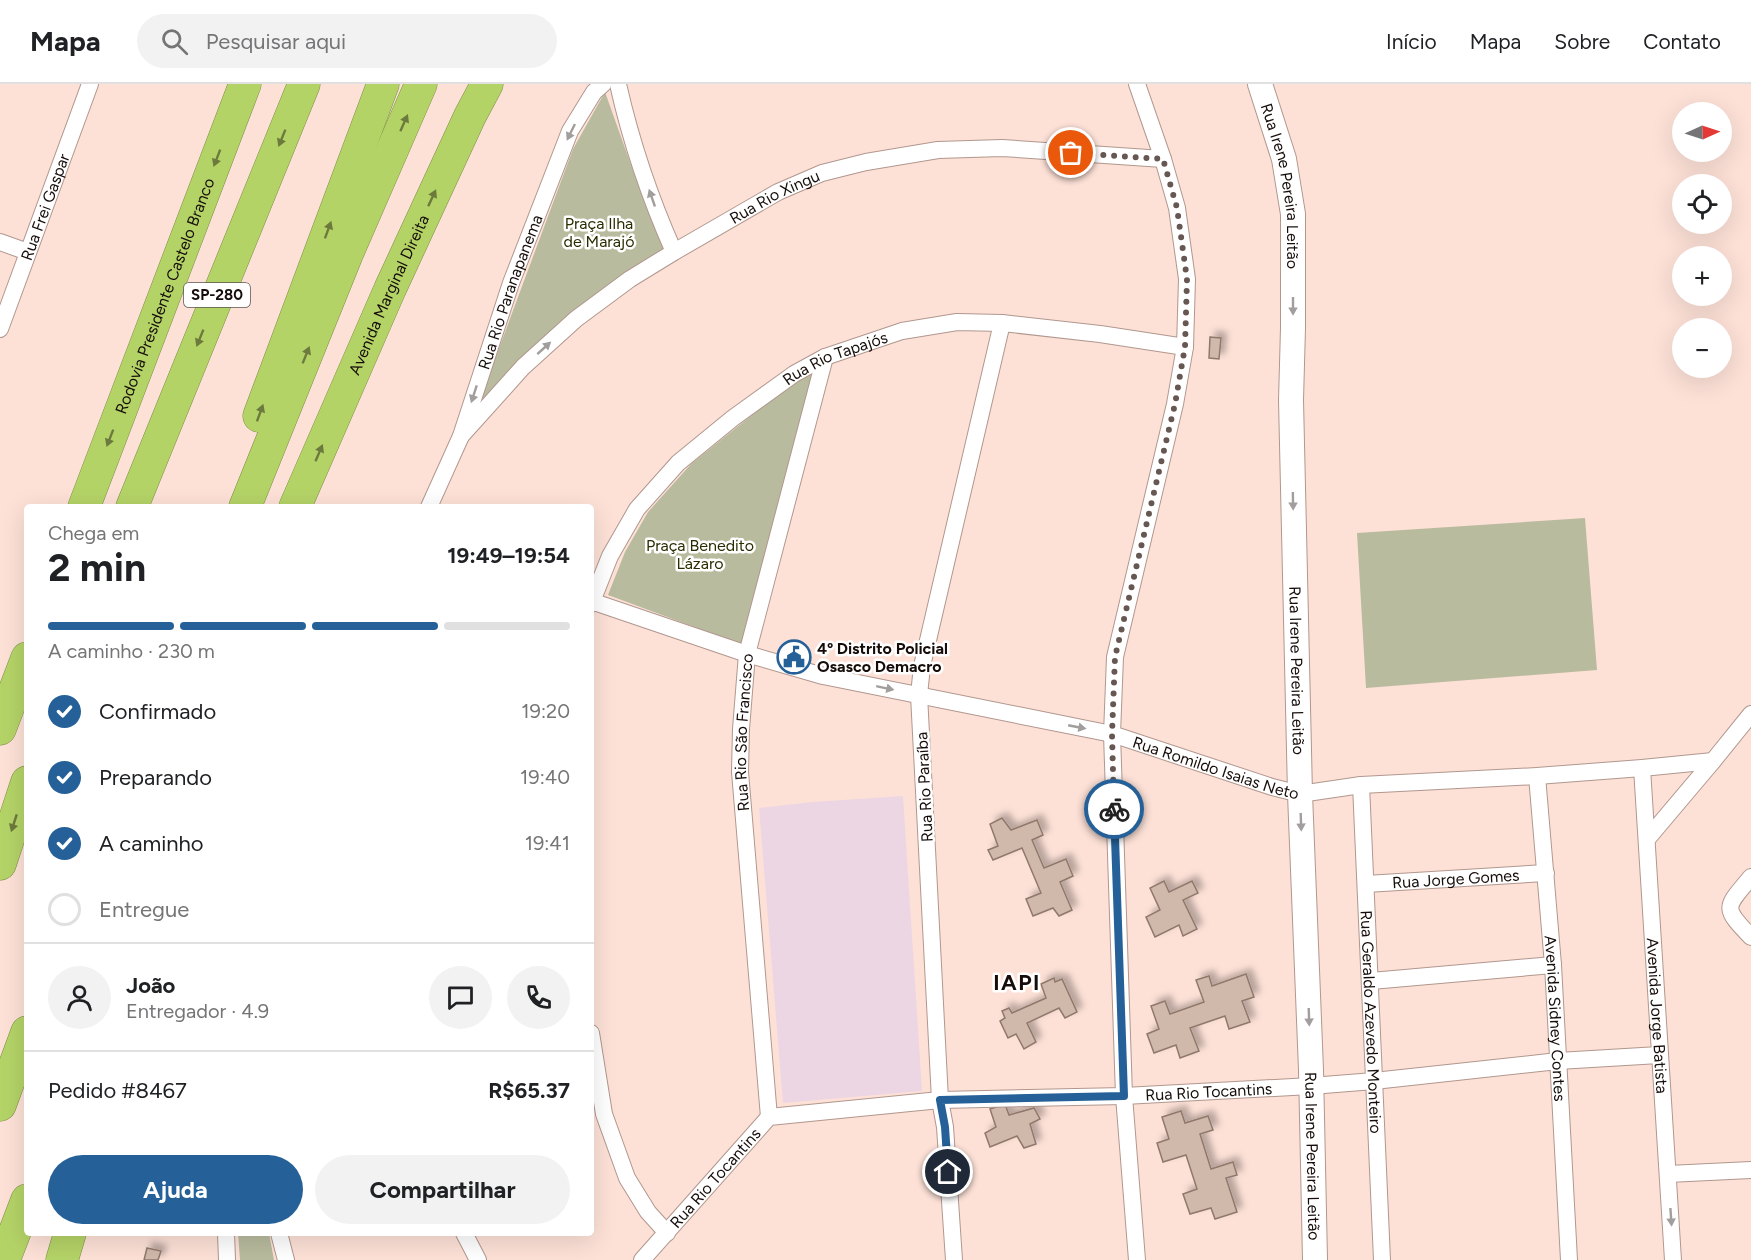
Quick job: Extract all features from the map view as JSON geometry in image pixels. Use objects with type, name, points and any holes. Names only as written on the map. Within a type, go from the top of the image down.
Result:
[{"type":"highway","name":"Rodovia Presidente Castelo Branco","points":[[85,504],[245,84]]},
{"type":"highway","name":"SP-280","points":[[133,504],[304,84]]},
{"type":"highway","points":[[226,504],[383,84]]},
{"type":"highway","points":[[246,504],[347,254],[420,84]]},
{"type":"highway","name":"Avenida Marginal Direita","points":[[296,504],[390,289],[487,84]]},
{"type":"highway","points":[[2,723],[24,666]]},
{"type":"highway","points":[[0,864],[24,791]]},
{"type":"highway","points":[[0,1105],[24,1040]]},
{"type":"highway","points":[[4,1260],[24,1208]]},
{"type":"highway","points":[[62,1260],[69,1236]]},
{"type":"street","name":"Rua Frei Gaspar","points":[[0,329],[90,84]]},
{"type":"street","name":"Rua Rio Paranapanema","points":[[430,504],[460,436],[511,283],[570,131],[594,92],[603,84]]},
{"type":"street","points":[[618,84],[625,115],[657,214],[674,252]]},
{"type":"street","points":[[1137,84],[1177,208],[1187,279],[1185,347],[1175,404],[1115,657],[1112,734],[1124,1096],[1137,1260]]},
{"type":"street","name":"Rua Irene Pereira Leitão","points":[[1260,84],[1284,159],[1293,214],[1291,400],[1300,794],[1315,1260]]},
{"type":"street","name":"Rua Rio Xingu","points":[[460,436],[523,367],[576,319],[630,279],[778,192],[822,173],[866,162],[938,150],[1002,148],[1163,159]]},
{"type":"street","points":[[0,242],[28,252]]},
{"type":"street","name":"Rua Rio Tapajós","points":[[594,595],[610,556],[637,509],[678,463],[733,418],[785,380],[825,357],[902,331],[957,322],[1002,323],[1100,334],[1185,347]]},
{"type":"street","name":"Rua Rio Paraíba","points":[[954,1260],[945,1127],[940,1100],[919,695],[922,666],[1002,323]]},
{"type":"street","name":"Rua Rio São Francisco","points":[[769,1117],[740,772],[741,729],[747,654],[825,357]]},
{"type":"street","name":"Rua Romildo Isaias Neto","points":[[594,603],[747,654],[823,676],[1112,734],[1272,787],[1300,794],[1361,785],[1537,776],[1713,761]]},
{"type":"street","points":[[1648,838],[1751,714]]},
{"type":"street","name":"Avenida Jorge Batista","points":[[1642,768],[1673,1260]]},
{"type":"street","name":"Avenida Sidney Contes","points":[[1537,776],[1553,965],[1569,1260]]},
{"type":"street","name":"Rua Geraldo Azevedo Monteiro","points":[[1361,785],[1382,1260]]},
{"type":"street","name":"Rua Jorge Gomes","points":[[1366,884],[1546,873]]},
{"type":"street","points":[[1751,877],[1732,900],[1730,910],[1733,918],[1751,936]]},
{"type":"street","points":[[1371,981],[1553,965]]},
{"type":"street","points":[[594,1052],[604,1114],[627,1178],[648,1212],[667,1233]]},
{"type":"street","name":"Rua Rio Tocantins","points":[[642,1260],[769,1117],[940,1100],[1124,1096],[1311,1086],[1558,1061],[1659,1055]]},
{"type":"street","points":[[1668,1174],[1751,1170]]},
{"type":"street","points":[[225,1236],[227,1260]]},
{"type":"street","points":[[280,1236],[286,1260]]},
{"type":"street","points":[[466,1236],[478,1260]]},
{"type":"shaded area","points":[[903,796],[922,1091],[783,1103],[759,808]]},
{"type":"green space","name":"Praça Ilha de Marajó","points":[[605,92],[645,204],[667,254],[632,273],[475,413],[573,149]]},
{"type":"green space","name":"Praça Benedito Lázaro","points":[[818,365],[743,645],[608,595],[625,552],[648,512],[691,464],[793,382]]},
{"type":"green space","points":[[1585,518],[1597,670],[1366,688],[1357,533]]},
{"type":"green space","points":[[238,1236],[270,1236],[274,1260],[240,1260]]},
{"type":"building","points":[[1210,337],[1221,338],[1219,359],[1209,358]]},
{"type":"building","points":[[1002,818],[1011,830],[1037,820],[1043,835],[1032,840],[1044,868],[1066,859],[1073,876],[1060,882],[1072,910],[1059,916],[1053,908],[1033,916],[1026,899],[1041,893],[1022,848],[993,860],[988,850],[998,846],[990,824]]},
{"type":"building","points":[[1164,881],[1169,892],[1192,881],[1198,893],[1183,900],[1197,929],[1183,936],[1179,925],[1155,937],[1146,917],[1160,910],[1150,888]]},
{"type":"building","points":[[1246,974],[1254,997],[1242,1001],[1250,1022],[1229,1029],[1225,1016],[1190,1028],[1199,1051],[1180,1058],[1176,1045],[1154,1053],[1147,1034],[1159,1029],[1151,1006],[1165,1001],[1170,1014],[1204,1002],[1196,980],[1209,976],[1212,986]]},
{"type":"building","points":[[1054,978],[1055,982],[1062,979],[1077,1012],[1065,1018],[1059,1008],[1027,1023],[1036,1042],[1024,1049],[1016,1034],[1008,1038],[1000,1021],[1005,1018],[1002,1011],[1009,1008],[1012,1013],[1046,998],[1041,984]]},
{"type":"building","points":[[1005,1104],[1009,1115],[1034,1108],[1040,1119],[1030,1124],[1036,1144],[1024,1148],[1017,1136],[990,1147],[985,1133],[996,1127],[990,1109]]},
{"type":"building","points":[[1181,1111],[1185,1123],[1208,1116],[1213,1130],[1200,1134],[1211,1169],[1233,1162],[1237,1175],[1226,1178],[1237,1212],[1215,1219],[1211,1208],[1190,1214],[1183,1194],[1197,1189],[1186,1155],[1163,1162],[1157,1143],[1169,1139],[1162,1117]]},
{"type":"building","points":[[147,1248],[161,1251],[158,1260],[144,1260]]},
{"type":"way so far","points":[[1071,153],[1163,159],[1177,208],[1187,279],[1185,347],[1175,404],[1115,657],[1112,734],[1114,809]]},
{"type":"place","name":"4º Distrito Policial Osasco Demacro","points":[[794,657]]},
{"type":"district","name":"IAPI","points":[[1017,982]]},
{"type":"route","points":[[948,1172],[945,1127],[940,1100],[1124,1096],[1114,809]]}]
